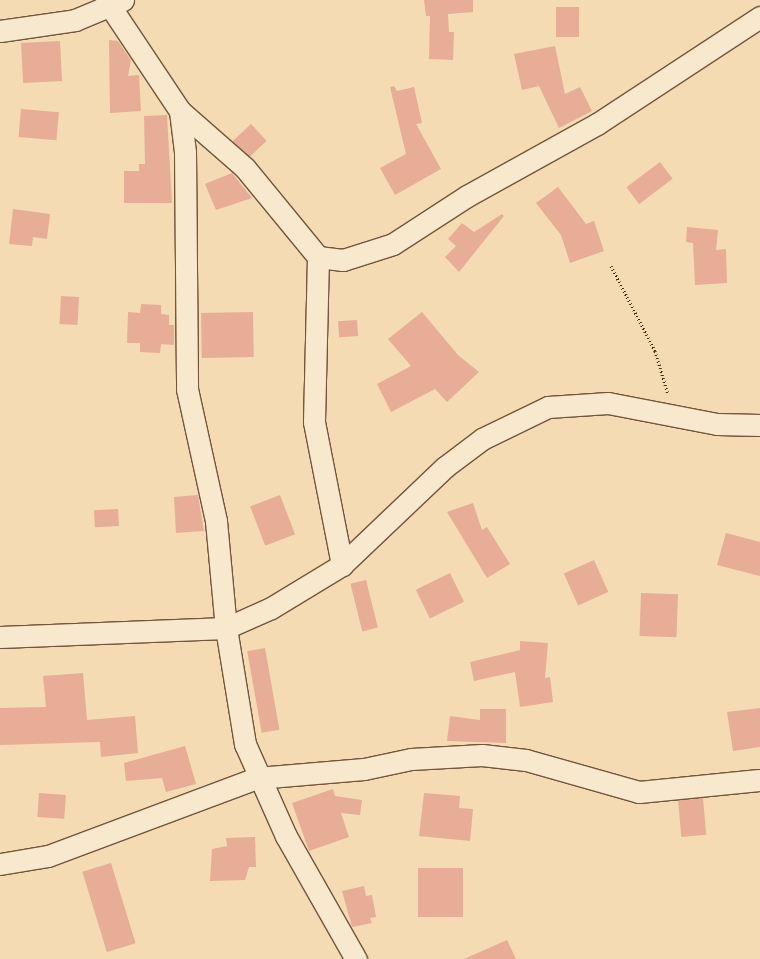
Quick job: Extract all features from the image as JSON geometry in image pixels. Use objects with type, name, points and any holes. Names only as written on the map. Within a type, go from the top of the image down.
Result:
[{"type":"street","points":[[0,31],[74,20],[112,3],[180,111],[245,168],[318,257],[314,422],[342,565]]},
{"type":"street","points":[[318,257],[343,260],[393,244],[467,196],[597,124],[760,17]]},
{"type":"street","points":[[180,111],[185,161],[187,389],[216,521],[226,628],[245,744],[257,778],[356,959]]},
{"type":"street","points":[[0,637],[226,628],[271,608],[342,565],[421,486],[482,440],[527,413],[567,404],[608,402],[676,418],[760,425]]},
{"type":"street","points":[[0,864],[48,856],[257,778],[364,769],[438,756],[482,756],[526,760],[639,792],[760,780]]},
{"type":"path","points":[[611,266],[655,351],[676,418]]},
{"type":"building","points":[[424,0],[473,0],[473,12],[448,14],[449,32],[454,32],[453,60],[429,59],[430,16],[426,16]]},
{"type":"building","points":[[556,7],[579,7],[579,37],[556,37]]},
{"type":"building","points":[[109,40],[118,41],[131,60],[128,76],[139,75],[141,111],[110,113]]},
{"type":"building","points":[[60,41],[62,81],[23,83],[21,43]]},
{"type":"building","points":[[555,46],[565,94],[580,87],[592,111],[559,128],[539,86],[522,90],[514,54]]},
{"type":"building","points":[[394,86],[397,91],[414,87],[422,123],[416,124],[441,169],[395,195],[380,168],[406,154],[390,87]]},
{"type":"building","points":[[21,109],[59,112],[56,140],[19,137]]},
{"type":"building","points":[[167,115],[172,203],[124,203],[124,171],[139,171],[139,164],[145,164],[144,116]]},
{"type":"building","points":[[251,124],[267,141],[248,158],[233,141]]},
{"type":"building","points":[[660,162],[673,179],[639,204],[626,187]]},
{"type":"building","points":[[232,173],[252,198],[216,210],[205,184]]},
{"type":"building","points":[[558,187],[586,224],[594,221],[604,251],[570,263],[561,235],[536,203]]},
{"type":"building","points":[[13,209],[50,214],[47,239],[33,237],[32,246],[9,244]]},
{"type":"building","points":[[502,214],[504,216],[459,272],[445,257],[456,246],[448,239],[462,223],[474,232]]},
{"type":"building","points":[[687,227],[718,230],[716,250],[726,249],[727,283],[695,285],[693,243],[686,242]]},
{"type":"building","points":[[61,296],[79,297],[78,325],[60,324]]},
{"type":"building","points":[[141,304],[161,305],[161,314],[169,315],[169,325],[174,325],[174,345],[161,344],[160,353],[140,352],[140,343],[127,343],[128,312],[140,313]]},
{"type":"building","points":[[253,312],[254,357],[202,358],[201,313]]},
{"type":"building","points":[[422,312],[458,355],[479,372],[447,402],[435,389],[391,412],[377,384],[411,366],[388,339]]},
{"type":"building","points":[[357,320],[358,336],[339,337],[338,321]]},
{"type":"building","points":[[198,495],[204,531],[176,533],[174,497]]},
{"type":"building","points":[[280,495],[295,534],[265,546],[250,506]]},
{"type":"building","points":[[473,503],[482,530],[487,527],[510,564],[487,578],[447,512]]},
{"type":"building","points":[[118,509],[119,526],[95,527],[94,510]]},
{"type":"building","points":[[726,533],[760,542],[760,576],[717,565]]},
{"type":"building","points":[[594,560],[608,592],[578,605],[564,573]]},
{"type":"building","points":[[450,573],[464,602],[430,618],[416,590]]},
{"type":"building","points":[[366,580],[378,628],[362,631],[350,584]]},
{"type":"building","points":[[641,593],[678,594],[676,637],[639,636]]},
{"type":"building","points":[[520,641],[548,643],[545,678],[550,677],[553,702],[520,707],[515,672],[474,681],[470,662],[520,650]]},
{"type":"building","points":[[265,648],[279,730],[262,733],[247,651]]},
{"type":"building","points":[[83,673],[87,720],[135,716],[138,753],[101,757],[100,742],[0,745],[0,708],[46,707],[43,676]]},
{"type":"building","points":[[760,708],[760,747],[733,751],[727,712]]},
{"type":"building","points":[[480,709],[506,709],[506,743],[447,741],[450,716],[480,720]]},
{"type":"building","points":[[185,746],[196,784],[166,792],[162,778],[126,781],[124,763]]},
{"type":"building","points":[[333,789],[335,796],[362,800],[360,815],[341,813],[349,837],[309,851],[292,803]]},
{"type":"building","points":[[39,793],[66,795],[64,819],[37,817]]},
{"type":"building","points":[[424,793],[460,796],[459,808],[473,809],[470,841],[419,836]]},
{"type":"building","points":[[703,798],[706,835],[681,837],[678,800]]},
{"type":"building","points":[[255,837],[256,867],[249,867],[245,880],[210,881],[212,849],[227,846],[226,838]]},
{"type":"building","points":[[111,863],[136,943],[107,952],[82,872]]},
{"type":"building","points":[[418,868],[463,868],[463,917],[418,917]]},
{"type":"building","points":[[364,886],[366,896],[372,895],[376,917],[370,918],[372,923],[352,927],[342,891]]},
{"type":"building","points":[[507,940],[516,959],[464,959]]}]
